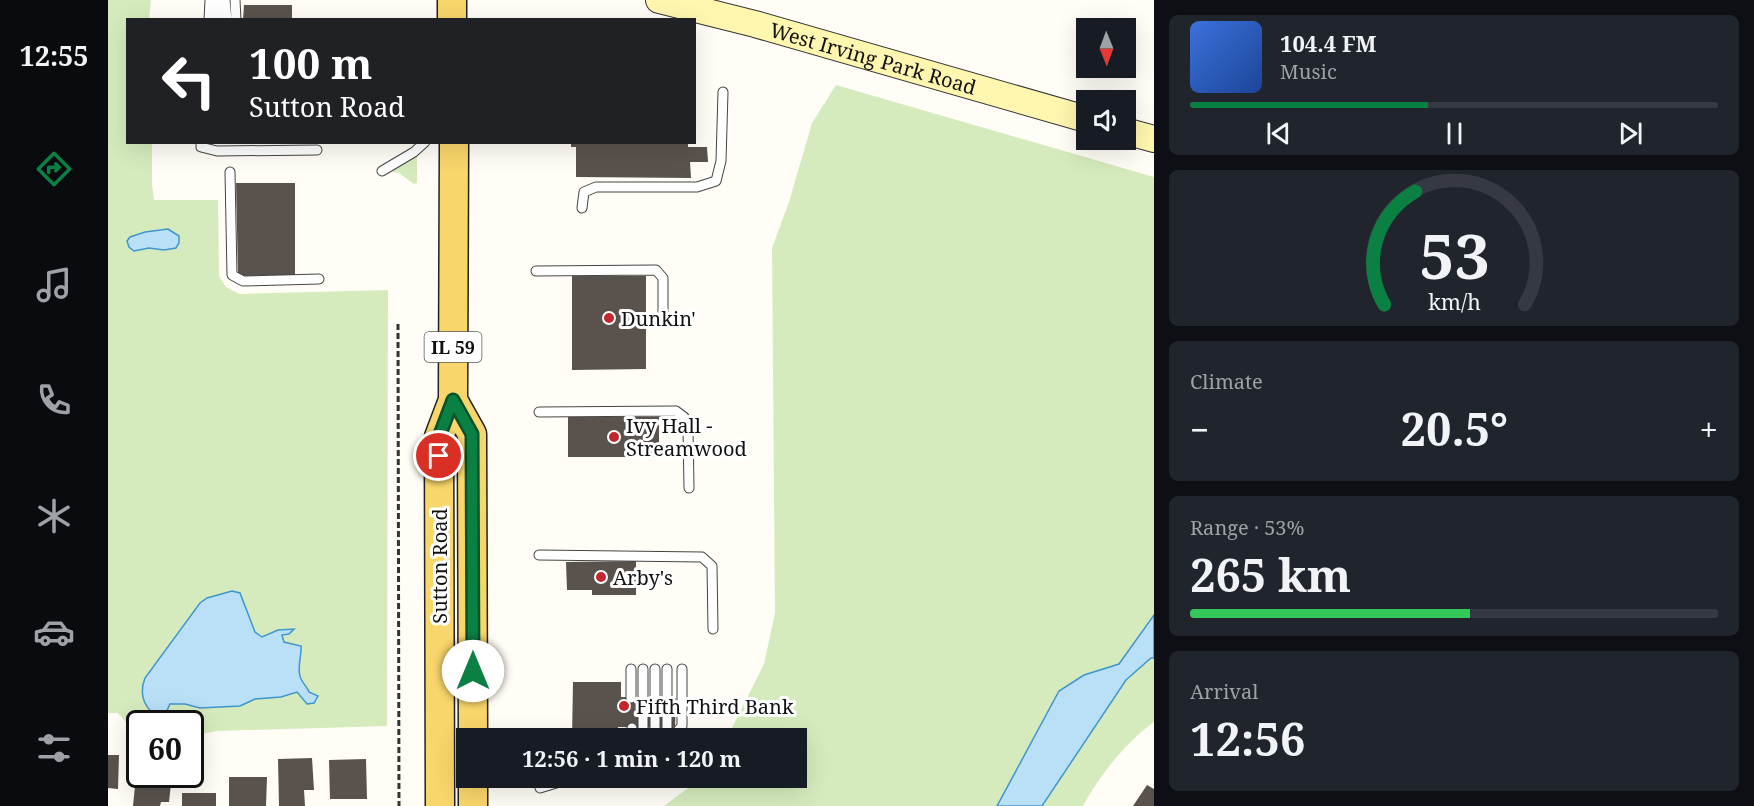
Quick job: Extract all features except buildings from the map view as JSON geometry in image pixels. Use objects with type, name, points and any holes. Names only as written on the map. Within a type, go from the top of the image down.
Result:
[{"type":"main road","points":[[452,0],[452,18]]},
{"type":"main road","name":"West Irving Park Road","points":[[659,0],[755,24],[1076,116]]},
{"type":"main road","points":[[1136,133],[1154,139]]},
{"type":"main road","name":"IL 59","points":[[454,144],[453,400],[472,434],[473,728]]},
{"type":"main road","name":"Sutton Road","points":[[440,806],[439,437],[453,400]]},
{"type":"main road","points":[[473,788],[473,806]]},
{"type":"lane","points":[[209,18],[210,0]]},
{"type":"lane","points":[[217,0],[218,18]]},
{"type":"lane","points":[[225,0],[227,18]]},
{"type":"lane","points":[[235,0],[236,18]]},
{"type":"lane","points":[[582,208],[584,192],[596,188],[697,187],[716,181],[721,161],[723,92]]},
{"type":"lane","points":[[201,144],[201,147],[217,151],[317,150]]},
{"type":"lane","points":[[382,171],[414,152],[423,144]]},
{"type":"lane","points":[[230,172],[232,275],[243,281],[319,279]]},
{"type":"lane","points":[[536,271],[656,270],[663,278],[663,318]]},
{"type":"lane","points":[[539,411],[676,411],[684,417],[688,428],[689,488]]},
{"type":"lane","points":[[539,555],[702,556],[712,566],[713,629]]},
{"type":"lane","points":[[631,669],[631,698]]},
{"type":"lane","points":[[643,669],[643,728]]},
{"type":"lane","points":[[655,669],[655,728]]},
{"type":"lane","points":[[667,669],[667,728]]},
{"type":"lane","points":[[680,728],[682,669]]},
{"type":"path","points":[[398,324],[399,806]]},
{"type":"green space","points":[[108,0],[151,0],[149,18],[126,18],[126,144],[152,144],[154,200],[218,200],[219,276],[226,287],[239,294],[388,290],[387,726],[217,731],[204,734],[204,710],[126,710],[126,722],[118,713],[108,713]]},
{"type":"green space","points":[[836,85],[1154,177],[1154,722],[1133,739],[1114,760],[1083,806],[664,806],[688,788],[807,788],[807,728],[732,728],[764,664],[775,613],[772,248],[789,202],[812,123]]},
{"type":"green space","points":[[415,156],[417,157],[417,183],[414,184],[393,170]]},
{"type":"water","points":[[168,229],[179,236],[176,248],[164,250],[149,248],[134,251],[129,247],[127,241],[130,237],[145,232]]},
{"type":"water","points":[[232,591],[240,593],[255,632],[262,637],[278,630],[294,629],[289,634],[282,635],[284,642],[301,646],[300,676],[309,692],[318,696],[314,703],[307,704],[297,692],[281,697],[255,699],[240,706],[200,708],[185,704],[170,704],[167,710],[150,710],[143,697],[145,678],[200,603],[207,598]]},
{"type":"water","points":[[1154,615],[1154,658],[1151,658],[1126,680],[1042,806],[997,806],[1059,691],[1084,675],[1119,664]]},
{"type":"place","name":"Dunkin'","points":[[609,318]]},
{"type":"place","name":"Ivy Hall - Streamwood","points":[[614,437]]},
{"type":"place","name":"Arby's","points":[[601,577]]},
{"type":"place","name":"Fifth Third Bank","points":[[624,706]]},
{"type":"route","points":[[439,456],[439,437],[453,400],[472,434],[473,671]]}]
